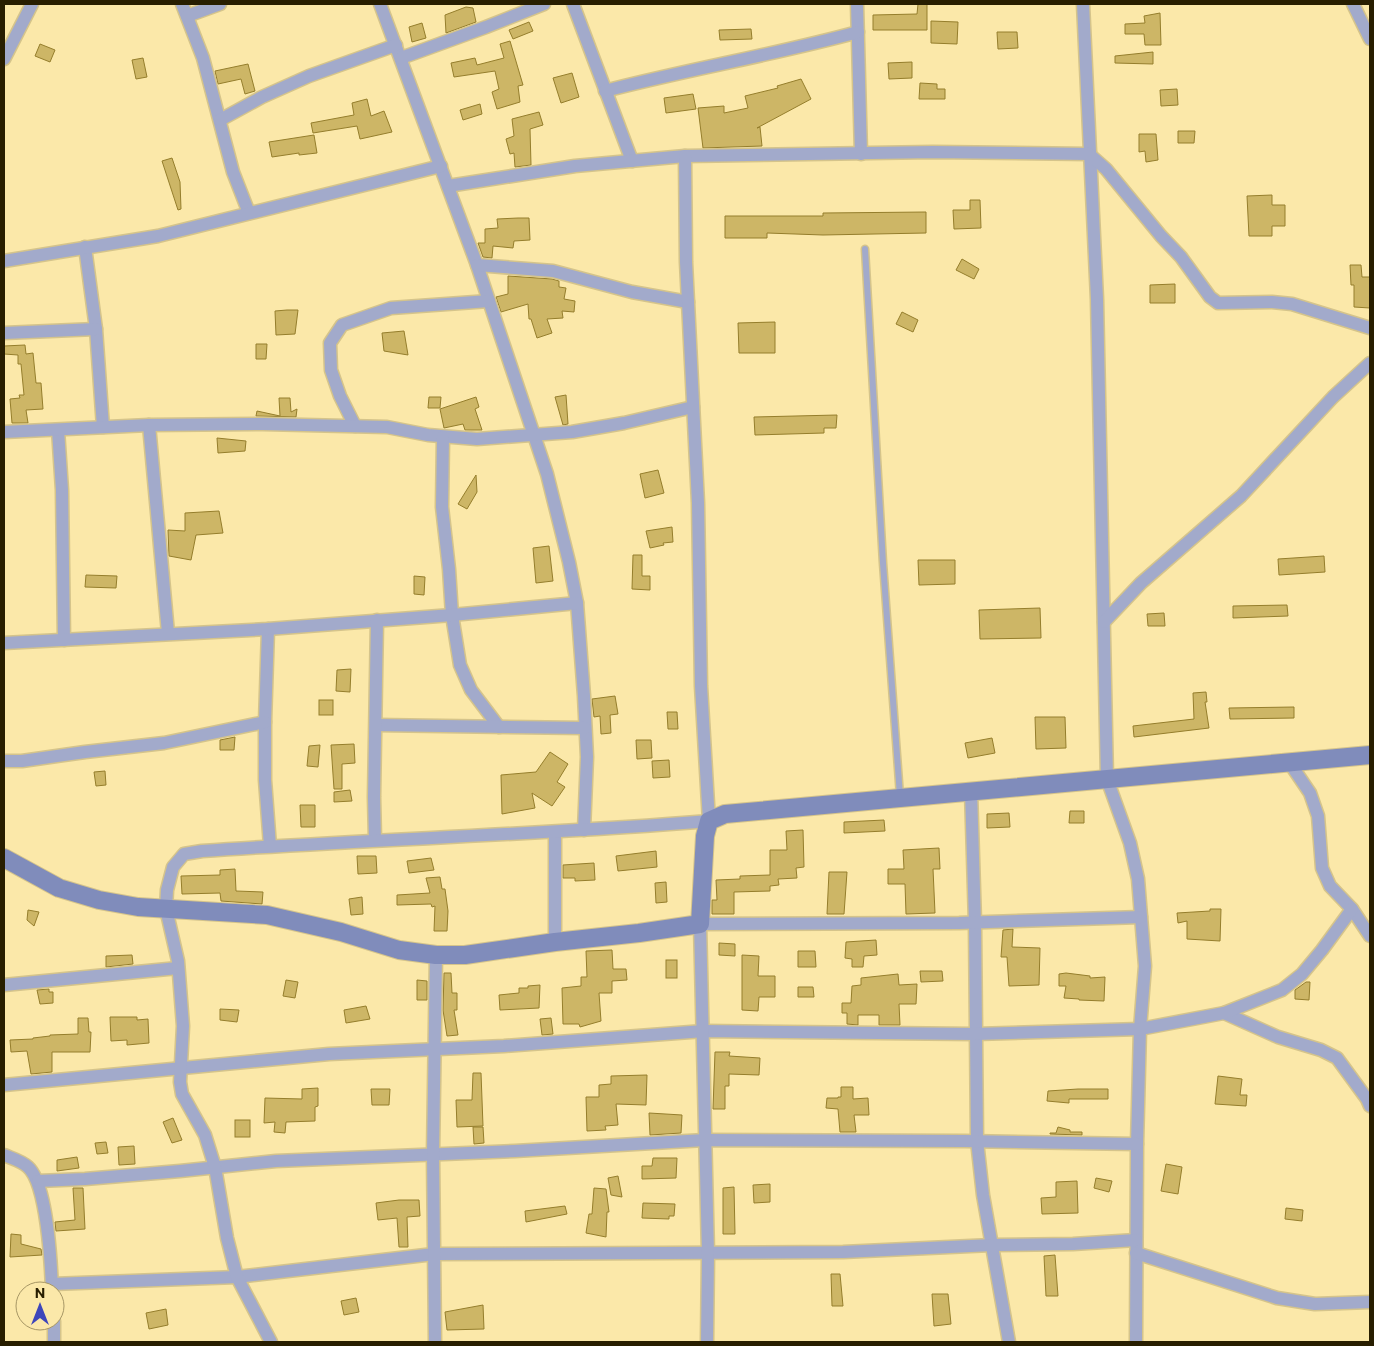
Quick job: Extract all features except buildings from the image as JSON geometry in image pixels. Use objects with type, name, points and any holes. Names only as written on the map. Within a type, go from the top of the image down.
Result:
[{"type":"street","points":[[4,59],[32,4]]},
{"type":"street","points":[[182,4],[203,58],[233,172],[249,213]]},
{"type":"street","points":[[187,16],[220,4]]},
{"type":"street","points":[[380,4],[477,264],[547,474],[569,562],[577,603],[586,728],[584,830]]},
{"type":"street","points":[[401,58],[544,4]]},
{"type":"street","points":[[573,4],[632,161]]},
{"type":"street","points":[[857,4],[861,154]]},
{"type":"street","points":[[1082,4],[1097,299],[1107,779],[1130,843],[1138,879],[1145,966],[1140,1029],[1137,1144],[1136,1342]]},
{"type":"street","points":[[1352,4],[1370,39]]},
{"type":"street","points":[[605,91],[858,32]]},
{"type":"street","points":[[220,120],[262,97],[310,76],[396,45]]},
{"type":"street","points":[[448,186],[575,166],[685,156],[1089,154],[1111,175],[1161,236],[1181,257],[1210,297],[1218,304],[1272,302],[1292,304],[1370,328]]},
{"type":"street","points":[[685,156],[686,253],[698,503],[701,686],[709,822],[705,836],[700,924],[708,1253],[707,1342]]},
{"type":"street","points":[[4,261],[158,236],[441,166]]},
{"type":"street","points":[[85,248],[96,329],[103,427]]},
{"type":"street","points":[[477,264],[553,271],[632,292],[688,302]]},
{"type":"street","points":[[355,426],[340,396],[332,370],[330,343],[342,325],[391,308],[489,301]]},
{"type":"street","points":[[4,333],[96,329]]},
{"type":"street","points":[[1104,622],[1141,583],[1241,496],[1333,396],[1370,363]]},
{"type":"street","points":[[4,432],[149,425],[263,424],[387,427],[443,437],[534,436],[624,423],[693,407]]},
{"type":"street","points":[[149,425],[168,633]]},
{"type":"street","points":[[58,430],[62,490],[64,640]]},
{"type":"street","points":[[443,437],[442,507],[452,615],[460,665],[471,690],[499,727]]},
{"type":"street","points":[[4,643],[268,629],[577,603]]},
{"type":"street","points":[[375,840],[377,620]]},
{"type":"street","points":[[268,629],[265,722],[270,846]]},
{"type":"street","points":[[4,761],[22,761],[164,743],[265,722]]},
{"type":"street","points":[[376,725],[586,728]]},
{"type":"street","points":[[271,1342],[237,1277],[227,1238],[215,1167],[205,1135],[182,1094],[180,1082],[183,1026],[178,968],[166,909],[167,890],[172,867],[184,854],[270,846],[556,832],[709,822],[725,814],[1370,755]]},
{"type":"street","points":[[1289,762],[1310,793],[1318,816],[1322,868],[1330,886],[1352,909],[1370,936]]},
{"type":"street","points":[[971,791],[975,923],[977,1141],[983,1195],[1009,1342]]},
{"type":"street","points":[[555,942],[556,832]]},
{"type":"street","points":[[4,858],[59,888],[99,900],[138,907],[267,915],[341,932],[398,950],[436,955],[465,954],[700,924],[975,923],[1141,917]]},
{"type":"street","points":[[4,1085],[329,1054],[504,1046],[704,1031],[975,1034],[1140,1029],[1224,1013],[1282,990],[1302,974],[1352,909]]},
{"type":"street","points":[[434,1342],[433,1154],[436,955]]},
{"type":"street","points":[[4,985],[178,968]]},
{"type":"street","points":[[1224,1013],[1278,1037],[1321,1050],[1336,1058],[1370,1106]]},
{"type":"street","points":[[38,1181],[84,1179],[276,1161],[705,1140],[977,1141],[1137,1144]]},
{"type":"street","points":[[4,1155],[28,1166],[38,1181],[45,1207],[51,1281]]},
{"type":"street","points":[[65,1286],[237,1277],[434,1254],[843,1252],[992,1245],[1073,1244],[1136,1246],[1278,1298],[1315,1304],[1370,1302]]},
{"type":"lane","points":[[865,249],[883,563],[900,798]]}]
